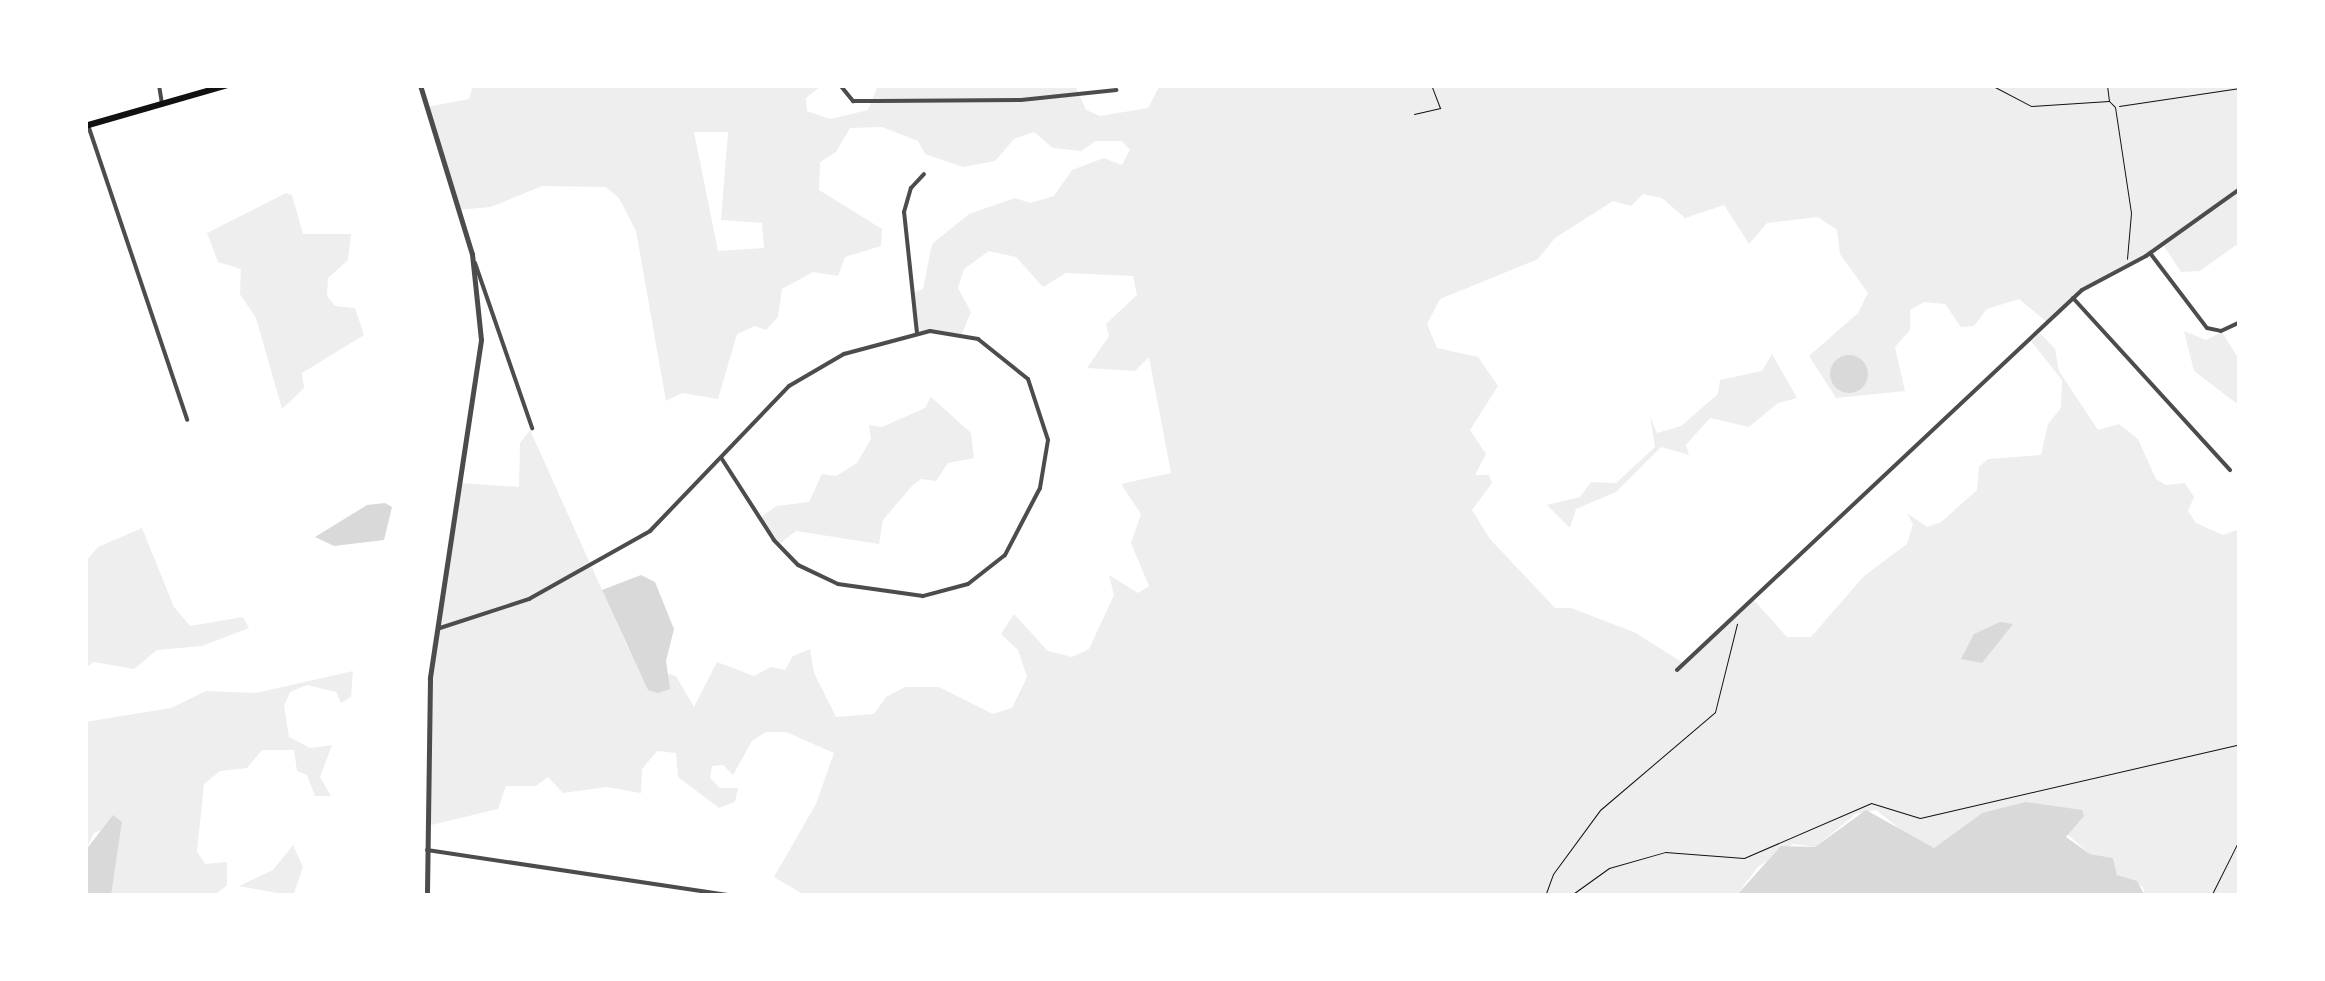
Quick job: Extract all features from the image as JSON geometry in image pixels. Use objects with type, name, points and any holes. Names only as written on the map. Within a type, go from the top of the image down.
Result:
[{"type":"main road","points":[[87,126],[228,85]]},
{"type":"street","points":[[159,85],[162,105]]},
{"type":"street","points":[[420,85],[472,254],[532,428]]},
{"type":"street","points":[[840,85],[854,100],[877,101],[1021,100],[1116,90]]},
{"type":"street","points":[[87,126],[187,420]]},
{"type":"street","points":[[917,333],[904,212],[911,188],[924,174]]},
{"type":"street","points":[[1677,670],[2074,298],[2150,254],[2240,190]]},
{"type":"street","points":[[427,896],[435,630],[478,372],[472,254]]},
{"type":"street","points":[[2150,254],[2206,328],[2240,322]]},
{"type":"street","points":[[2074,298],[2230,470]]},
{"type":"street","points":[[435,630],[529,599],[638,539],[672,513],[722,459],[809,370],[917,333],[946,331],[992,346],[1028,379],[1042,408],[1048,456],[1040,488],[1014,542],[982,576],[923,596],[818,577],[774,540],[722,459]]},
{"type":"street","points":[[427,850],[733,896]]},
{"type":"path","points":[[1414,114],[1440,108],[1430,85]]},
{"type":"path","points":[[1906,85],[1924,85]]},
{"type":"path","points":[[1991,85],[2031,106],[2109,101]]},
{"type":"path","points":[[2107,85],[2109,101],[2115,107],[2131,213],[2126,265]]},
{"type":"path","points":[[2115,107],[2240,88]]},
{"type":"path","points":[[1545,896],[1553,874],[1600,810],[1715,712],[1736,644],[1734,616]]},
{"type":"path","points":[[1570,896],[1610,868],[1665,852],[1744,858],[1870,803],[1920,818],[2240,744]]},
{"type":"path","points":[[2211,896],[2240,838]]},
{"type":"shaded area","points":[[473,85],[822,85],[806,98],[807,111],[830,119],[868,110],[878,85],[1075,85],[1086,110],[1100,116],[1148,108],[1160,85],[2240,85],[2239,243],[2200,271],[2181,272],[2164,246],[2084,289],[2048,323],[2019,299],[1987,309],[1974,326],[1961,327],[1945,304],[1924,302],[1910,310],[1910,330],[1895,347],[1905,391],[1836,398],[1809,356],[1858,313],[1868,293],[1840,254],[1837,230],[1818,217],[1767,223],[1749,244],[1724,205],[1685,218],[1662,198],[1643,194],[1631,206],[1613,201],[1555,238],[1538,259],[1440,299],[1427,324],[1437,348],[1478,357],[1498,386],[1470,430],[1486,454],[1475,475],[1489,475],[1492,483],[1472,510],[1490,539],[1555,608],[1571,608],[1634,632],[1685,664],[1754,600],[1787,637],[1811,637],[1864,576],[1907,544],[1913,524],[1907,513],[1927,527],[1941,522],[1977,490],[1979,467],[1988,459],[2041,455],[2048,424],[2061,408],[2062,380],[2031,341],[2040,333],[2055,349],[2059,371],[2098,430],[2119,424],[2138,439],[2156,479],[2166,485],[2185,483],[2194,497],[2188,511],[2196,523],[2223,535],[2240,529],[2240,896],[2145,896],[2143,887],[2117,875],[2113,858],[2090,854],[2067,834],[1982,813],[1934,848],[1921,846],[1876,810],[1856,814],[1815,847],[1793,844],[1758,867],[1736,896],[806,896],[774,877],[816,804],[834,753],[786,732],[766,732],[752,741],[733,775],[723,765],[712,766],[710,778],[720,788],[738,788],[735,802],[719,808],[678,777],[676,753],[657,751],[642,769],[641,793],[607,787],[563,793],[548,777],[536,786],[506,786],[498,809],[427,826],[432,646],[460,483],[519,487],[520,443],[530,430],[630,652],[670,688],[665,673],[676,676],[694,707],[717,662],[754,676],[771,667],[785,670],[793,656],[810,649],[814,673],[836,717],[874,714],[886,697],[905,687],[939,687],[993,714],[1012,708],[1027,677],[1018,650],[1001,634],[1014,614],[1048,651],[1072,657],[1089,649],[1114,595],[1109,575],[1138,593],[1149,586],[1131,543],[1141,514],[1121,484],[1171,473],[1149,357],[1135,371],[1087,368],[1109,336],[1106,324],[1137,295],[1133,276],[1066,273],[1043,287],[1016,257],[989,251],[964,269],[958,288],[971,312],[962,334],[914,330],[911,294],[923,289],[932,244],[969,214],[1015,198],[1030,203],[1054,196],[1072,170],[1104,158],[1122,165],[1130,150],[1122,141],[1096,141],[1081,151],[1053,148],[1034,132],[1014,139],[995,161],[963,167],[925,154],[918,141],[882,127],[850,128],[836,152],[820,162],[819,190],[882,229],[881,246],[845,257],[838,276],[813,272],[782,289],[778,317],[766,330],[755,326],[737,334],[718,399],[682,393],[666,401],[636,231],[619,198],[606,187],[542,186],[491,207],[457,210],[426,107],[469,99]],"holes":[[[694,132],[728,132],[721,220],[762,223],[764,248],[718,251]]]},
{"type":"shaded area","points":[[286,193],[292,195],[303,234],[351,234],[348,260],[328,278],[327,296],[335,306],[355,308],[364,335],[302,373],[304,388],[282,409],[256,318],[240,294],[241,269],[218,262],[207,233]]},
{"type":"shaded area","points":[[2184,331],[2206,340],[2222,332],[2240,361],[2240,406],[2194,371]]},
{"type":"shaded area","points":[[1772,354],[1797,398],[1778,403],[1749,427],[1710,418],[1686,445],[1689,455],[1661,447],[1616,492],[1576,509],[1570,528],[1547,505],[1580,497],[1591,482],[1616,483],[1655,447],[1650,416],[1657,433],[1681,426],[1718,394],[1720,380],[1762,371]]},
{"type":"shaded area","points":[[1849,355],[1863,360],[1868,374],[1863,388],[1849,393],[1835,388],[1830,374],[1835,360]]},
{"type":"shaded area","points":[[931,397],[971,433],[974,458],[948,463],[936,481],[921,479],[911,487],[883,520],[879,544],[796,531],[778,545],[767,534],[760,518],[776,506],[809,502],[822,474],[836,476],[857,463],[871,439],[869,425],[882,427],[925,408]]},
{"type":"shaded area","points":[[385,503],[392,507],[384,540],[334,546],[315,537],[367,505]]},
{"type":"shaded area","points":[[142,528],[174,607],[190,626],[243,617],[249,628],[202,646],[157,650],[134,669],[94,662],[85,668],[85,562],[98,547]]},
{"type":"shaded area","points":[[641,575],[655,582],[674,629],[666,661],[670,689],[658,693],[648,690],[602,590]]},
{"type":"shaded area","points":[[2000,622],[2013,624],[1982,663],[1961,659],[1974,634]]},
{"type":"shaded area","points":[[353,671],[351,697],[341,703],[336,692],[307,685],[290,692],[284,706],[289,737],[310,748],[332,745],[320,777],[331,796],[315,796],[307,775],[297,771],[294,750],[262,750],[247,768],[220,771],[204,784],[197,851],[205,864],[227,862],[227,885],[214,896],[111,896],[122,822],[94,833],[85,852],[85,722],[171,708],[206,691],[256,693]]},
{"type":"shaded area","points":[[2026,802],[2082,810],[2084,816],[2066,837],[2090,854],[2113,858],[2117,875],[2137,881],[2145,896],[1736,896],[1781,846],[1815,847],[1866,810],[1934,848],[1982,813]]},
{"type":"shaded area","points":[[113,815],[122,822],[111,896],[85,896],[85,851]]},
{"type":"shaded area","points":[[293,845],[303,867],[293,896],[239,886],[273,870]]}]
